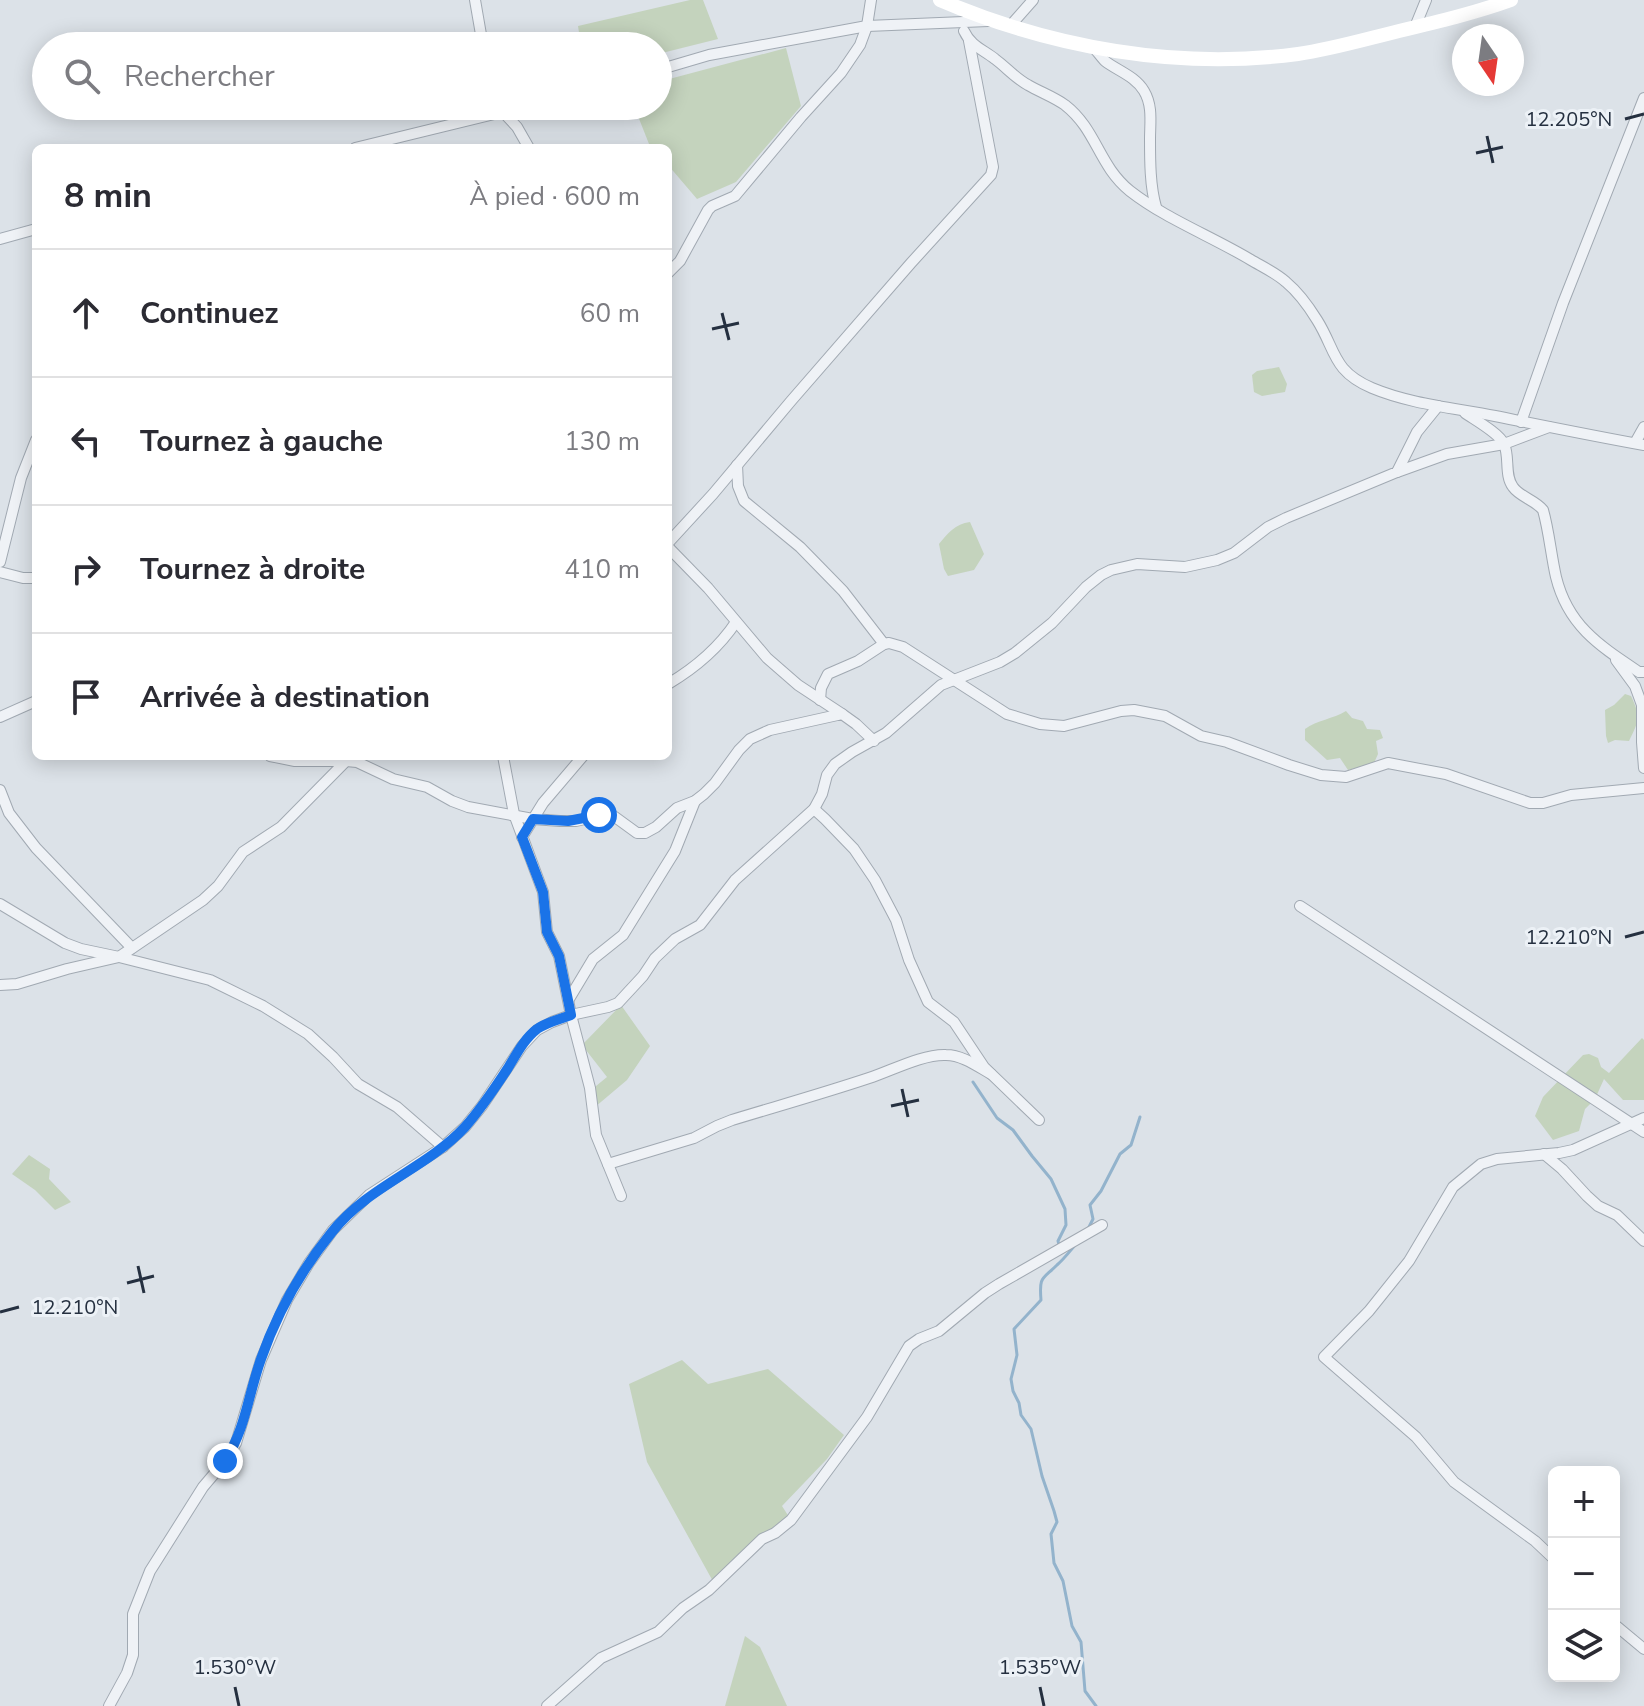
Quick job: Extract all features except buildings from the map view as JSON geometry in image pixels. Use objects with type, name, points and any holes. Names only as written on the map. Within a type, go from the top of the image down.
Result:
[{"type":"main road","points":[[940,0],[1010,26],[1093,47],[1180,59],[1252,59],[1301,54],[1468,14],[1511,0]]},
{"type":"street","points":[[475,0],[481,32]]},
{"type":"street","points":[[672,269],[680,261],[708,210],[735,196],[841,73],[860,45],[871,0]]},
{"type":"street","points":[[1010,26],[1033,0]]},
{"type":"street","points":[[1415,27],[1426,0]]},
{"type":"street","points":[[672,66],[709,55],[867,26],[994,21]]},
{"type":"street","points":[[672,540],[991,175],[992,161],[967,36],[1025,84],[1061,102],[1075,113],[1085,124],[1111,172],[1127,188],[1286,282],[1318,321],[1334,358],[1357,380],[1391,395],[1438,406],[1639,444],[1644,427]]},
{"type":"street","points":[[1093,47],[1107,62],[1139,84],[1147,96],[1156,207]]},
{"type":"street","points":[[1521,422],[1563,303],[1644,98]]},
{"type":"street","points":[[370,144],[461,120]]},
{"type":"street","points":[[511,120],[527,144]]},
{"type":"street","points":[[0,239],[32,230]]},
{"type":"street","points":[[1397,472],[1417,432],[1438,406]]},
{"type":"street","points":[[1463,411],[1497,435],[1504,444],[1513,487],[1543,510],[1556,578],[1568,607],[1586,634],[1639,672],[1644,672]]},
{"type":"street","points":[[109,1706],[133,1655],[133,1614],[150,1571],[203,1487],[236,1443],[261,1360],[287,1300],[333,1230],[369,1195],[443,1147],[465,1127],[522,1046],[537,1030],[571,1015],[608,1007],[624,998],[655,958],[675,939],[700,925],[735,880],[814,809],[827,775],[835,764],[895,727],[930,692],[1015,653],[1052,623],[1086,587],[1111,570],[1137,564],[1185,567],[1217,560],[1234,553],[1268,527],[1286,518],[1397,472],[1447,454],[1504,444],[1551,426]]},
{"type":"street","points":[[0,562],[21,478],[32,450]]},
{"type":"street","points":[[737,465],[738,486],[744,501],[800,547],[843,591],[884,644]]},
{"type":"street","points":[[672,549],[767,658],[874,741]]},
{"type":"street","points":[[0,572],[32,578]]},
{"type":"street","points":[[672,682],[709,654],[736,622]]},
{"type":"street","points":[[820,700],[823,681],[828,674],[889,643],[903,647],[1007,714],[1051,726],[1064,726],[1134,710],[1165,716],[1201,736],[1321,775],[1346,777],[1388,763],[1446,774],[1537,803],[1571,795],[1644,788]]},
{"type":"street","points":[[1610,652],[1635,686],[1642,705],[1644,768]]},
{"type":"street","points":[[0,717],[32,703]]},
{"type":"street","points":[[352,760],[393,779],[427,787],[468,807],[533,819],[568,821],[607,814],[637,833],[645,833],[677,808],[695,801],[711,787],[739,750],[760,734],[842,714]]},
{"type":"street","points":[[290,760],[313,760]]},
{"type":"street","points":[[0,985],[17,984],[119,957],[203,900],[218,886],[243,852],[281,827],[346,760]]},
{"type":"street","points":[[504,760],[514,814],[543,892],[547,932],[559,956],[590,1088],[596,1135],[621,1196]]},
{"type":"street","points":[[522,837],[543,803],[580,760]]},
{"type":"street","points":[[0,790],[9,813],[36,848],[132,948]]},
{"type":"street","points":[[569,999],[593,959],[620,938],[629,926],[675,851],[695,801]]},
{"type":"street","points":[[814,809],[862,859],[896,920],[909,960],[928,1002],[954,1022],[991,1074],[1039,1120]]},
{"type":"street","points":[[0,904],[65,943],[81,949],[224,986],[299,1028],[358,1084],[407,1115],[443,1147]]},
{"type":"street","points":[[1300,906],[1644,1132]]},
{"type":"street","points":[[608,1164],[694,1138],[732,1120],[931,1057],[947,1054],[958,1057],[991,1074]]},
{"type":"street","points":[[1548,1553],[1454,1482],[1400,1420],[1324,1357],[1369,1311],[1409,1261],[1453,1187],[1481,1164],[1497,1159],[1573,1150],[1644,1118]]},
{"type":"street","points":[[1544,1154],[1598,1206],[1617,1215],[1644,1241]]},
{"type":"street","points":[[547,1706],[601,1658],[658,1632],[683,1608],[709,1590],[762,1539],[791,1520],[867,1417],[909,1346],[939,1331],[999,1284],[1102,1225]]},
{"type":"street","points":[[1620,1629],[1644,1649]]},
{"type":"green space","points":[[690,0],[703,0],[718,39],[672,50],[672,32],[579,32],[578,26]]},
{"type":"green space","points":[[786,48],[801,106],[736,182],[697,199],[672,170],[672,144],[649,144],[640,120],[672,120],[672,78]]},
{"type":"green space","points":[[1279,367],[1287,384],[1285,392],[1262,396],[1254,392],[1252,375],[1257,371]]},
{"type":"green space","points":[[970,522],[984,554],[974,570],[948,576],[939,544],[956,527]]},
{"type":"green space","points":[[1625,694],[1631,696],[1634,703],[1637,724],[1629,741],[1608,743],[1605,710]]},
{"type":"green space","points":[[1346,711],[1352,718],[1363,721],[1367,729],[1380,730],[1383,738],[1376,741],[1378,754],[1374,763],[1348,770],[1340,758],[1327,760],[1305,740],[1305,729]]},
{"type":"green space","points":[[621,1005],[650,1046],[627,1080],[595,1107],[590,1091],[607,1077],[582,1045]]},
{"type":"green space","points":[[1642,1038],[1644,1100],[1623,1100],[1604,1079],[1595,1099],[1585,1109],[1579,1131],[1553,1140],[1535,1116],[1543,1097],[1583,1055],[1598,1058],[1601,1067],[1609,1073]]},
{"type":"green space","points":[[29,1155],[50,1169],[49,1179],[71,1202],[55,1210],[35,1190],[12,1174]]},
{"type":"green space","points":[[682,1360],[708,1384],[768,1369],[844,1435],[827,1459],[782,1506],[791,1520],[715,1585],[647,1462],[629,1384]]},
{"type":"green space","points":[[745,1636],[760,1647],[787,1706],[725,1706]]},
{"type":"waterway","points":[[973,1082],[997,1118],[1013,1130],[1051,1179],[1065,1209],[1066,1225],[1059,1245]]},
{"type":"waterway","points":[[1088,1229],[1093,1219],[1090,1205],[1120,1154],[1131,1145],[1140,1117]]},
{"type":"waterway","points":[[1076,1244],[1043,1279],[1041,1300],[1014,1329],[1017,1355],[1011,1379],[1021,1415],[1031,1429],[1057,1522],[1051,1534],[1054,1563],[1063,1581],[1072,1626],[1081,1642],[1085,1691],[1096,1706]]},
{"type":"route","points":[[225,1461],[242,1427],[261,1360],[275,1325],[309,1263],[333,1230],[369,1195],[443,1147],[482,1106],[522,1046],[537,1030],[571,1015],[559,956],[545,924],[543,892],[522,837],[533,819],[568,821],[599,815]]}]
